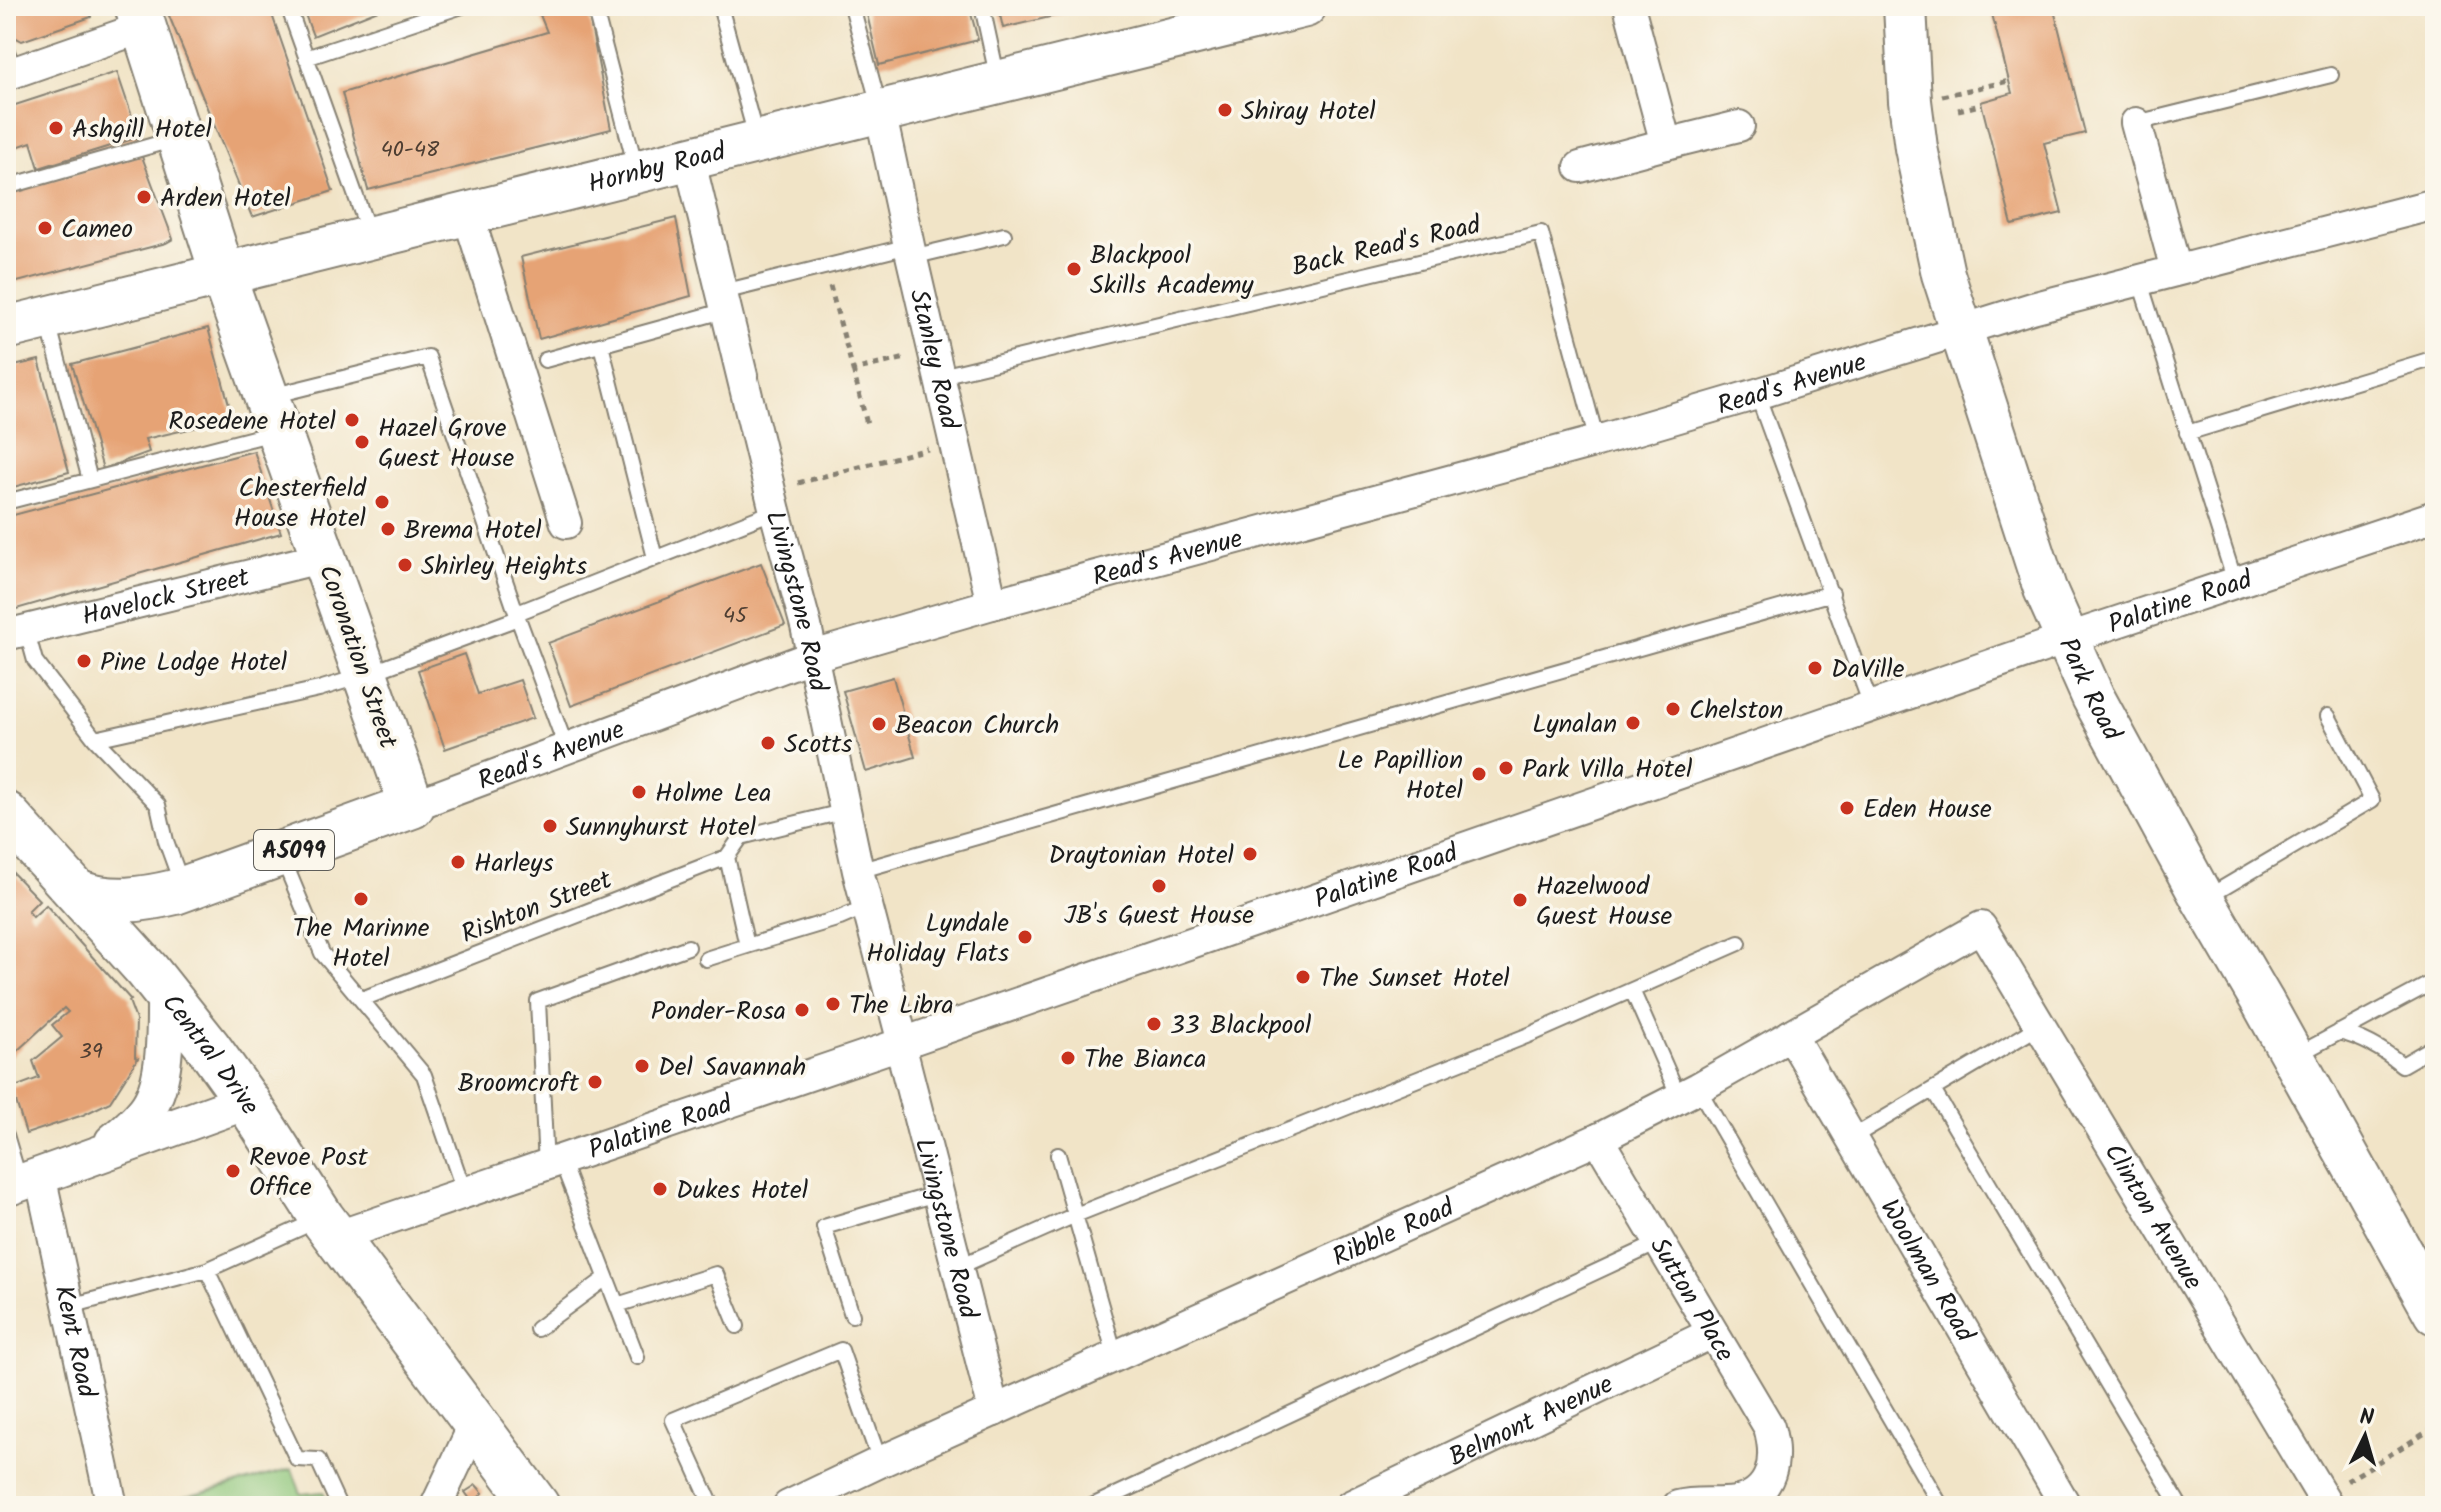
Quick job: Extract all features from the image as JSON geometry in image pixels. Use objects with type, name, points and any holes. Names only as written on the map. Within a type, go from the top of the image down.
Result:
[{"type":"main road","name":"Hornby Road","points":[[6,328],[1305,6]]},
{"type":"main road","name":"Park Road","points":[[1905,6],[1910,101],[1919,167],[1943,274],[2034,559],[2066,639],[2093,697],[2203,900],[2435,1313]]},
{"type":"main road","name":"Coronation Street","points":[[140,16],[223,275],[412,806]]},
{"type":"main road","name":"Read's Avenue","points":[[79,893],[109,901],[140,899],[179,890],[412,806]]},
{"type":"main road","name":"Central Drive","points":[[6,814],[156,981],[247,1101],[330,1227],[537,1506]]},
{"type":"main road","points":[[156,981],[160,919],[179,890]]},
{"type":"street","points":[[1629,6],[1666,144]]},
{"type":"street","points":[[9,65],[140,16]]},
{"type":"street","name":"Stanley Road","points":[[880,111],[992,604]]},
{"type":"street","points":[[2136,123],[2176,270]]},
{"type":"street","points":[[1580,167],[1739,126]]},
{"type":"street","name":"Livingstone Road","points":[[689,158],[813,656],[858,871],[994,1411]]},
{"type":"street","name":"Read's Avenue","points":[[412,806],[813,656],[992,604],[1597,441],[1960,329],[2139,279],[2435,204]]},
{"type":"street","points":[[467,212],[566,523]]},
{"type":"street","name":"Palatine Road","points":[[330,1227],[465,1194],[2066,639],[2236,585],[2435,516]]},
{"type":"street","name":"Havelock Street","points":[[16,634],[324,557]]},
{"type":"street","name":"Clinton Avenue","points":[[1981,927],[2320,1503]]},
{"type":"street","name":"Ribble Road","points":[[788,1506],[1115,1355],[1598,1139],[1791,1035],[1981,927]]},
{"type":"street","points":[[103,1151],[152,1103],[165,1036],[156,981]]},
{"type":"street","name":"Woolman Road","points":[[1791,1035],[2066,1506]]},
{"type":"street","points":[[22,1182],[247,1101]]},
{"type":"street","name":"Sutton Place","points":[[1598,1139],[1769,1427],[1774,1446],[1770,1479],[1758,1492],[1734,1502],[1678,1506]]},
{"type":"street","name":"Kent Road","points":[[22,1182],[70,1306],[112,1506]]},
{"type":"street","name":"Belmont Avenue","points":[[1350,1506],[1712,1333]]},
{"type":"street","points":[[436,1506],[476,1421]]},
{"type":"lane","points":[[288,6],[370,236]]},
{"type":"lane","points":[[306,58],[441,9],[462,6]]},
{"type":"lane","points":[[594,6],[636,171]]},
{"type":"lane","points":[[720,6],[758,142]]},
{"type":"lane","points":[[852,6],[880,111]]},
{"type":"lane","points":[[982,6],[998,81]]},
{"type":"lane","points":[[2136,123],[2331,75]]},
{"type":"lane","points":[[6,187],[177,138]]},
{"type":"lane","name":"Back Read's Road","points":[[937,363],[1541,233],[1597,441]]},
{"type":"lane","points":[[545,360],[601,345],[824,266],[1004,235]]},
{"type":"lane","points":[[2139,279],[2236,585]]},
{"type":"lane","points":[[47,318],[90,480]]},
{"type":"lane","points":[[601,345],[655,558]]},
{"type":"lane","points":[[6,502],[90,480],[428,357],[566,747]]},
{"type":"lane","points":[[2187,433],[2435,358]]},
{"type":"lane","points":[[1757,394],[1872,708]]},
{"type":"lane","points":[[95,739],[319,689],[365,675],[655,558],[773,501]]},
{"type":"lane","points":[[858,871],[1832,593]]},
{"type":"lane","points":[[16,634],[95,739],[158,805],[179,890]]},
{"type":"lane","points":[[2203,900],[2372,800],[2328,716]]},
{"type":"lane","name":"Rishton Street","points":[[362,999],[727,857],[741,837],[846,811]]},
{"type":"lane","points":[[281,855],[322,953],[424,1075],[465,1194]]},
{"type":"lane","points":[[727,857],[747,946]]},
{"type":"lane","points":[[706,959],[840,918],[868,906]]},
{"type":"lane","points":[[958,1267],[1073,1216],[1519,1039],[1739,943]]},
{"type":"lane","points":[[637,1357],[606,1278],[553,1163],[538,1001],[688,947]]},
{"type":"lane","points":[[2293,1057],[2435,981]]},
{"type":"lane","points":[[1632,990],[1688,1092],[1941,1506]]},
{"type":"lane","points":[[1851,1138],[2040,1026]]},
{"type":"lane","points":[[2339,1032],[2359,1037],[2388,1053],[2402,1065],[2435,1046]]},
{"type":"lane","points":[[1933,1090],[2180,1506]]},
{"type":"lane","points":[[6,1135],[22,1182]]},
{"type":"lane","points":[[1058,1155],[1115,1355]]},
{"type":"lane","points":[[852,1315],[824,1227],[939,1193]]},
{"type":"lane","points":[[70,1306],[207,1270],[330,1227]]},
{"type":"lane","points":[[1092,1506],[1658,1243]]},
{"type":"lane","points":[[207,1270],[297,1459],[318,1460],[339,1506]]},
{"type":"lane","points":[[617,1305],[716,1274],[737,1326]]},
{"type":"lane","points":[[537,1329],[606,1278]]},
{"type":"lane","points":[[712,1506],[673,1420],[841,1350],[880,1462]]},
{"type":"path","points":[[1957,93],[2009,81]]},
{"type":"path","points":[[1958,110],[1981,105]]},
{"type":"path","points":[[824,266],[867,424]]},
{"type":"path","points":[[853,370],[937,363]]},
{"type":"path","points":[[773,501],[955,441]]},
{"type":"path","points":[[2320,1503],[2435,1427]]},
{"type":"green space","points":[[292,1469],[301,1494],[323,1492],[330,1506],[152,1506]]},
{"type":"building","points":[[6,6],[91,6],[91,17],[22,41],[15,37]]},
{"type":"building","points":[[165,6],[269,6],[333,191],[252,217]]},
{"type":"building","points":[[302,6],[388,6],[313,36]]},
{"type":"building","points":[[574,6],[587,6],[611,129],[368,190],[342,93],[547,32],[540,15]]},
{"type":"building","points":[[865,6],[969,6],[978,40],[879,65]]},
{"type":"building","points":[[998,6],[1093,6],[1093,7],[1003,28]]},
{"type":"building","points":[[1990,6],[2053,6],[2085,133],[2044,143],[2062,213],[2012,225],[1981,102],[2012,93]]},
{"type":"building","points":[[117,72],[139,137],[39,168],[31,142],[8,150],[18,181],[6,184],[6,108]]},
{"type":"building","points":[[141,154],[173,239],[6,285],[6,193]]},
{"type":"building","points":[[676,218],[691,296],[539,339],[521,257]]},
{"type":"building","points":[[208,328],[233,419],[145,439],[149,452],[103,469],[72,364]]},
{"type":"building","points":[[39,360],[69,472],[6,489],[6,368]]},
{"type":"building","points":[[254,451],[281,533],[6,612],[6,517]]},
{"type":"building","points":[[761,563],[785,625],[571,706],[548,643]]},
{"type":"building","points":[[464,654],[478,694],[520,680],[533,718],[445,749],[418,670]]},
{"type":"building","name":"Beacon Church","points":[[893,677],[915,757],[866,772],[843,691]]},
{"type":"building","points":[[6,866],[39,900],[28,911],[33,917],[46,905],[131,1000],[136,1020],[135,1057],[138,1058],[110,1102],[83,1115],[26,1134],[12,1088],[39,1078],[33,1061],[62,1037],[52,1025],[68,1012],[64,1008],[6,1061]]},
{"type":"building","points":[[476,1485],[483,1493],[473,1503],[465,1492]]},
{"type":"place","name":"Shiray Hotel","points":[[1225,110]]},
{"type":"place","name":"Ashgill Hotel","points":[[56,128]]},
{"type":"place","name":"Arden Hotel","points":[[144,197]]},
{"type":"place","name":"Cameo","points":[[45,228]]},
{"type":"place","name":"Blackpool Skills Academy","points":[[1074,269]]},
{"type":"place","name":"Rosedene Hotel","points":[[352,420]]},
{"type":"place","name":"Hazel Grove Guest House","points":[[362,442]]},
{"type":"place","name":"Chesterfield House Hotel","points":[[382,502]]},
{"type":"place","name":"Brema Hotel","points":[[388,529]]},
{"type":"place","name":"Shirley Heights","points":[[405,565]]},
{"type":"place","name":"Pine Lodge Hotel","points":[[84,661]]},
{"type":"place","name":"DaVille","points":[[1815,668]]},
{"type":"place","name":"Chelston","points":[[1673,709]]},
{"type":"place","name":"Lynalan","points":[[1633,723]]},
{"type":"place","name":"Beacon Church","points":[[879,724]]},
{"type":"place","name":"Scotts","points":[[768,743]]},
{"type":"place","name":"Park Villa Hotel","points":[[1506,768]]},
{"type":"place","name":"Le Papillion Hotel","points":[[1479,774]]},
{"type":"place","name":"Holme Lea","points":[[639,792]]},
{"type":"place","name":"Eden House","points":[[1847,808]]},
{"type":"place","name":"Sunnyhurst Hotel","points":[[550,826]]},
{"type":"place","name":"Draytonian Hotel","points":[[1250,854]]},
{"type":"place","name":"Harleys","points":[[458,862]]},
{"type":"place","name":"JB's Guest House","points":[[1159,886]]},
{"type":"place","name":"The Marinne Hotel","points":[[361,899]]},
{"type":"place","name":"Hazelwood Guest House","points":[[1520,900]]},
{"type":"place","name":"Lyndale Holiday Flats","points":[[1025,937]]},
{"type":"place","name":"The Sunset Hotel","points":[[1303,977]]},
{"type":"place","name":"The Libra","points":[[833,1004]]},
{"type":"place","name":"Ponder-Rosa","points":[[802,1010]]},
{"type":"place","name":"33 Blackpool","points":[[1154,1024]]},
{"type":"place","name":"The Bianca","points":[[1068,1058]]},
{"type":"place","name":"Del Savannah","points":[[642,1066]]},
{"type":"place","name":"Broomcroft","points":[[595,1082]]},
{"type":"place","name":"Revoe Post Office","points":[[233,1171]]},
{"type":"place","name":"Dukes Hotel","points":[[660,1189]]}]
